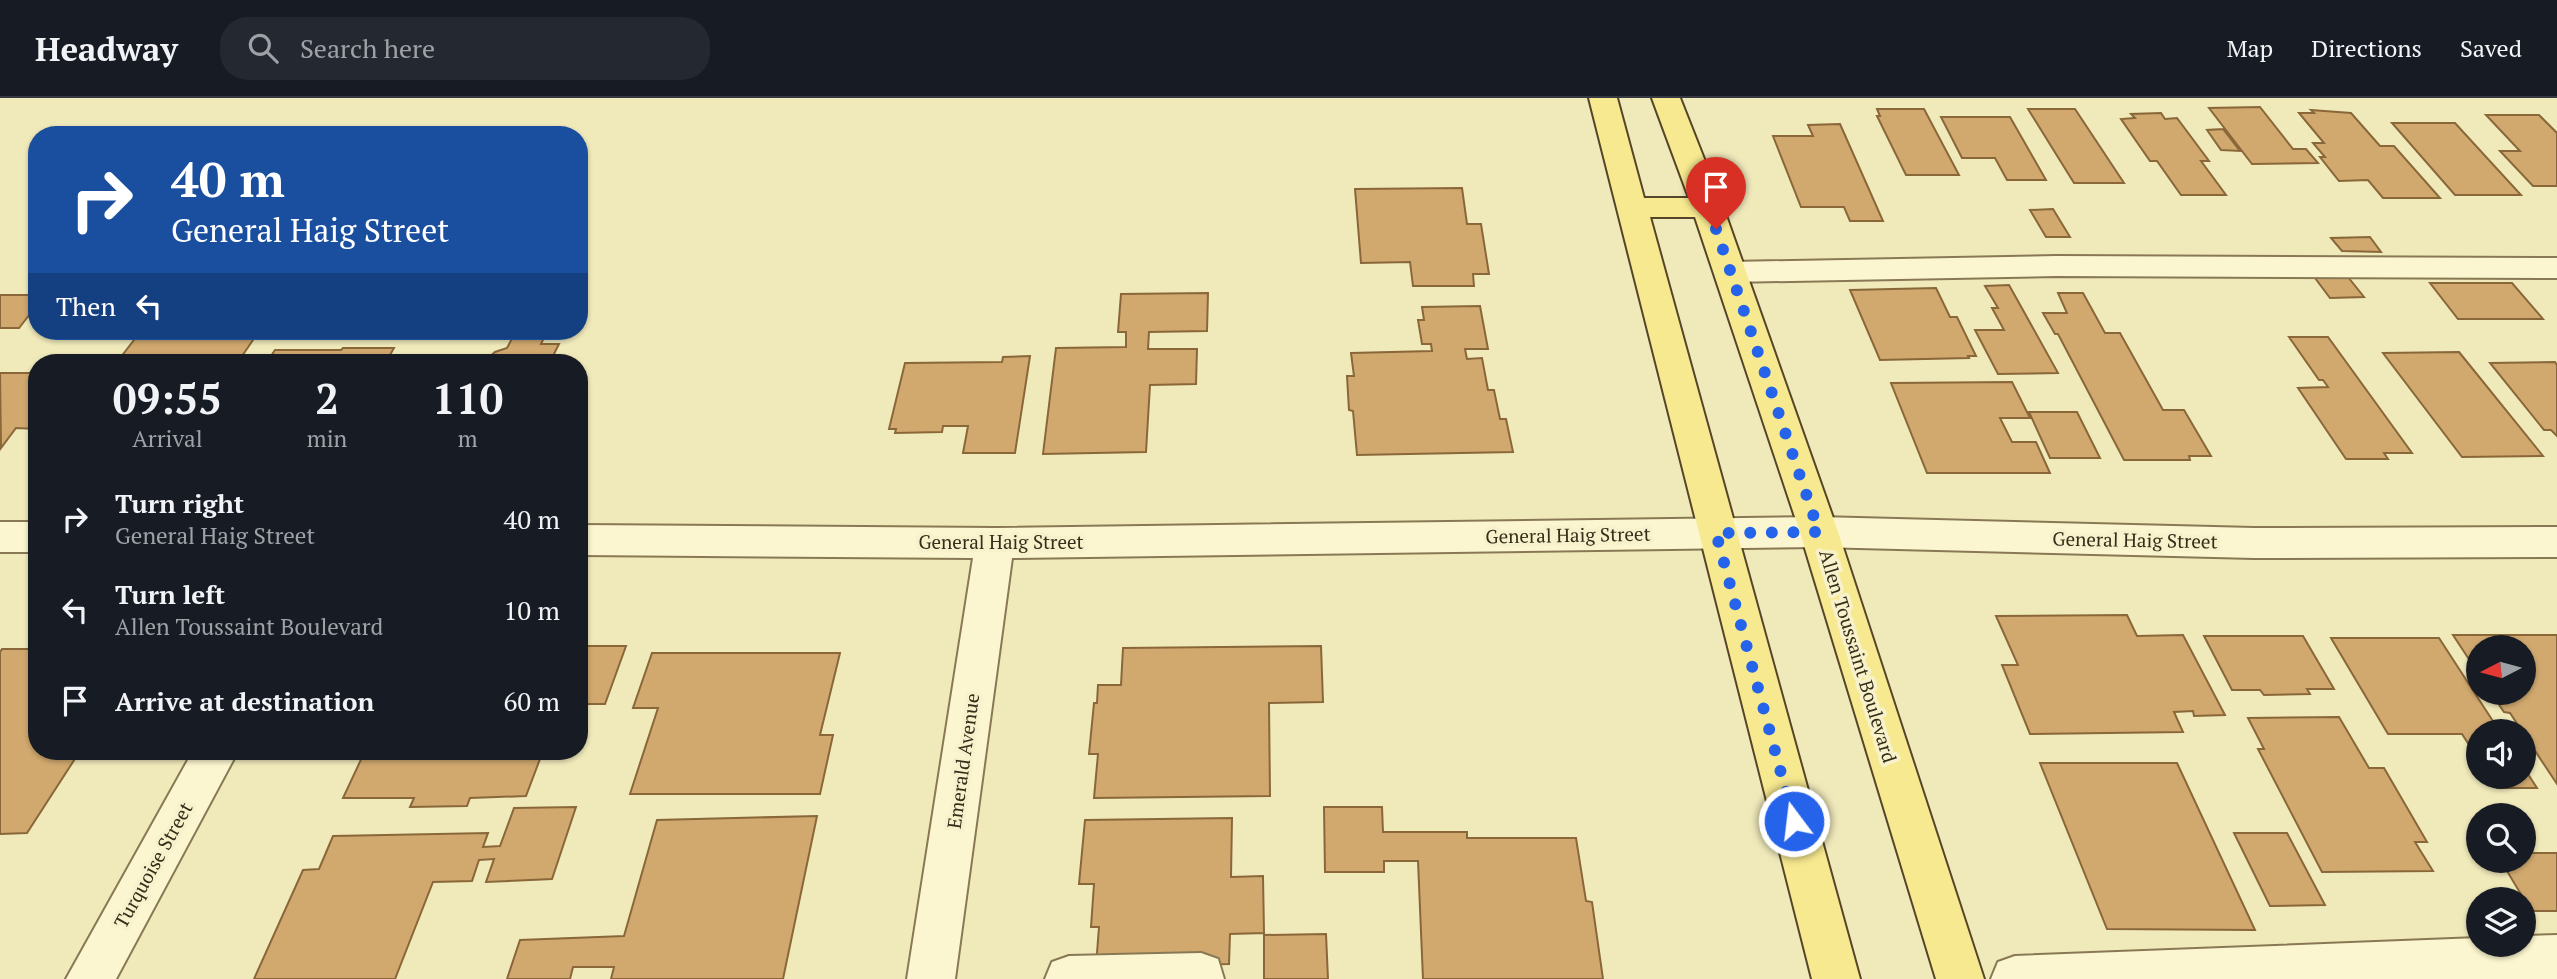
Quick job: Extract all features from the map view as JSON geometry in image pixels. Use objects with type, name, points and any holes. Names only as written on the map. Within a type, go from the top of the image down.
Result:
[{"type":"main road","points":[[1603,98],[1836,979]]},
{"type":"main road","name":"Allen Toussaint Boulevard","points":[[1666,98],[1731,272],[1819,532],[1960,979]]},
{"type":"main road","points":[[1632,208],[1708,207]]},
{"type":"street","points":[[1731,272],[2056,266],[2557,268]]},
{"type":"street","name":"General Haig Street","points":[[588,540],[995,543],[1819,532],[2254,543],[2557,542]]},
{"type":"street","points":[[0,537],[28,537]]},
{"type":"street","name":"Emerald Avenue","points":[[931,979],[995,543]]},
{"type":"street","name":"Turquoise Street","points":[[90,979],[211,760]]},
{"type":"street","points":[[2015,979],[2557,958]]},
{"type":"street","points":[[1069,979],[1201,976]]},
{"type":"building","points":[[2260,107],[2293,149],[2306,149],[2318,163],[2252,164],[2209,108]]},
{"type":"building","points":[[1877,109],[1924,109],[1959,175],[1906,175],[1877,116],[1880,116]]},
{"type":"building","points":[[2028,109],[2075,109],[2124,183],[2074,183]]},
{"type":"building","points":[[2311,110],[2351,113],[2380,146],[2394,146],[2440,198],[2383,198],[2368,180],[2339,181],[2320,157],[2325,157],[2313,143],[2324,143],[2299,113],[2314,113]]},
{"type":"building","points":[[2161,113],[2165,119],[2177,118],[2209,161],[2201,161],[2226,195],[2181,195],[2157,161],[2150,161],[2121,119],[2135,118],[2131,114]]},
{"type":"building","points":[[2486,115],[2539,115],[2557,133],[2557,186],[2533,186],[2500,151],[2520,151]]},
{"type":"building","points":[[1941,117],[2010,117],[2046,180],[2007,180],[1995,158],[1962,158]]},
{"type":"building","points":[[2392,123],[2455,123],[2521,195],[2455,195]]},
{"type":"building","points":[[1840,124],[1883,221],[1850,221],[1844,207],[1801,207],[1773,136],[1813,136],[1808,125]]},
{"type":"building","points":[[2223,129],[2240,151],[2221,150],[2207,130]]},
{"type":"building","points":[[1462,188],[1467,224],[1481,224],[1489,274],[1473,274],[1474,286],[1413,286],[1410,262],[1361,263],[1355,189]]},
{"type":"building","points":[[2053,209],[2070,237],[2046,237],[2030,210]]},
{"type":"building","points":[[2370,237],[2381,252],[2342,251],[2331,238]]},
{"type":"building","points":[[2348,277],[2364,297],[2330,298],[2315,278]]},
{"type":"building","points":[[2430,283],[2512,283],[2543,319],[2458,319]]},
{"type":"building","points":[[2009,285],[2058,373],[1998,374],[1975,330],[2004,330],[1992,308],[1998,308],[1985,286]]},
{"type":"building","points":[[1936,288],[1950,317],[1957,317],[1976,356],[1880,360],[1850,290]]},
{"type":"building","points":[[1208,293],[1207,331],[1149,332],[1148,349],[1197,349],[1196,384],[1150,385],[1146,452],[1043,454],[1056,348],[1126,347],[1126,332],[1118,332],[1121,294]]},
{"type":"building","points":[[2058,293],[2083,293],[2105,333],[2120,333],[2163,410],[2184,410],[2211,456],[2189,456],[2190,460],[2124,460],[2058,334],[2055,334],[2043,313],[2067,313]]},
{"type":"building","points":[[0,295],[28,295],[28,316],[19,328],[0,328]]},
{"type":"building","points":[[1480,306],[1488,349],[1465,349],[1467,359],[1482,358],[1488,390],[1494,390],[1500,419],[1506,419],[1513,452],[1357,455],[1353,411],[1349,410],[1347,376],[1354,376],[1351,353],[1432,351],[1431,344],[1422,344],[1418,320],[1424,320],[1422,307]]},
{"type":"building","points":[[2289,337],[2328,337],[2412,453],[2384,453],[2388,459],[2346,459],[2298,388],[2328,387],[2323,380],[2319,380]]},
{"type":"building","points":[[134,340],[253,340],[243,354],[123,354]]},
{"type":"building","points":[[511,340],[543,340],[541,344],[559,344],[554,354],[493,354],[507,348]]},
{"type":"building","points":[[394,348],[390,354],[272,354],[275,350]]},
{"type":"building","points":[[2459,352],[2543,456],[2462,457],[2383,353]]},
{"type":"building","points":[[1030,356],[1015,453],[963,453],[968,426],[943,426],[942,432],[895,433],[896,429],[889,429],[905,363],[1002,362],[1003,357]]},
{"type":"building","points":[[2555,362],[2557,436],[2551,430],[2544,430],[2490,363]]},
{"type":"building","points":[[0,373],[28,373],[28,429],[16,428],[1,448]]},
{"type":"building","points":[[2012,382],[2030,418],[2000,418],[2012,442],[2036,442],[2050,473],[1927,473],[1891,383]]},
{"type":"building","points":[[2029,412],[2077,412],[2100,458],[2050,458]]},
{"type":"building","points":[[2127,615],[2137,636],[2183,635],[2225,715],[2194,716],[2193,711],[2174,712],[2183,732],[2030,734],[2002,665],[2018,665],[1996,616]]},
{"type":"building","points":[[2453,635],[2466,635],[2466,655]]},
{"type":"building","points":[[2536,635],[2557,635],[2557,784],[2536,752],[2536,719],[2514,719],[2510,713],[2504,712],[2499,705],[2536,705]]},
{"type":"building","points":[[2204,636],[2303,636],[2334,689],[2307,689],[2310,694],[2264,695],[2260,690],[2232,690]]},
{"type":"building","points":[[2331,638],[2439,638],[2466,680],[2466,705],[2482,705],[2492,719],[2466,719],[2466,740],[2462,734],[2388,734]]},
{"type":"building","points":[[588,646],[626,646],[605,704],[588,704]]},
{"type":"building","points":[[1321,646],[1323,702],[1269,703],[1270,796],[1094,798],[1098,754],[1089,754],[1094,703],[1097,703],[1098,685],[1121,685],[1123,648]]},
{"type":"building","points":[[2,649],[28,649],[28,760],[74,760],[27,833],[0,834]]},
{"type":"building","points":[[652,653],[840,653],[820,735],[833,735],[820,794],[630,794],[658,708],[633,708]]},
{"type":"building","points":[[2339,717],[2369,768],[2384,768],[2427,842],[2415,842],[2433,871],[2322,872],[2258,749],[2264,749],[2248,718]]},
{"type":"building","points":[[361,760],[540,760],[526,796],[470,798],[467,806],[410,807],[414,798],[343,798]]},
{"type":"building","points":[[2040,763],[2177,763],[2255,930],[2107,929]]},
{"type":"building","points":[[576,807],[552,879],[486,882],[494,859],[479,860],[472,881],[433,882],[395,979],[254,979],[303,870],[319,869],[333,836],[488,833],[483,847],[500,846],[514,808]]},
{"type":"building","points":[[1324,807],[1382,807],[1383,832],[1467,832],[1467,838],[1576,838],[1586,901],[1592,902],[1603,979],[1423,979],[1418,861],[1384,861],[1384,872],[1325,872]]},
{"type":"building","points":[[817,816],[783,979],[611,979],[614,967],[573,967],[570,979],[507,979],[520,940],[624,936],[657,820]]},
{"type":"building","points":[[1232,818],[1231,877],[1263,876],[1264,933],[1230,934],[1229,964],[1096,966],[1099,927],[1091,927],[1094,884],[1079,884],[1085,820]]},
{"type":"building","points":[[2234,833],[2287,833],[2325,905],[2270,906]]},
{"type":"building","points":[[2536,853],[2557,853],[2557,911],[2536,911],[2536,887],[2517,887],[2508,873],[2536,873]]},
{"type":"building","points":[[1326,934],[1328,979],[1264,979],[1264,935]]},
{"type":"route","points":[[1716,229],[1819,532],[1716,533],[1794,821]]}]
